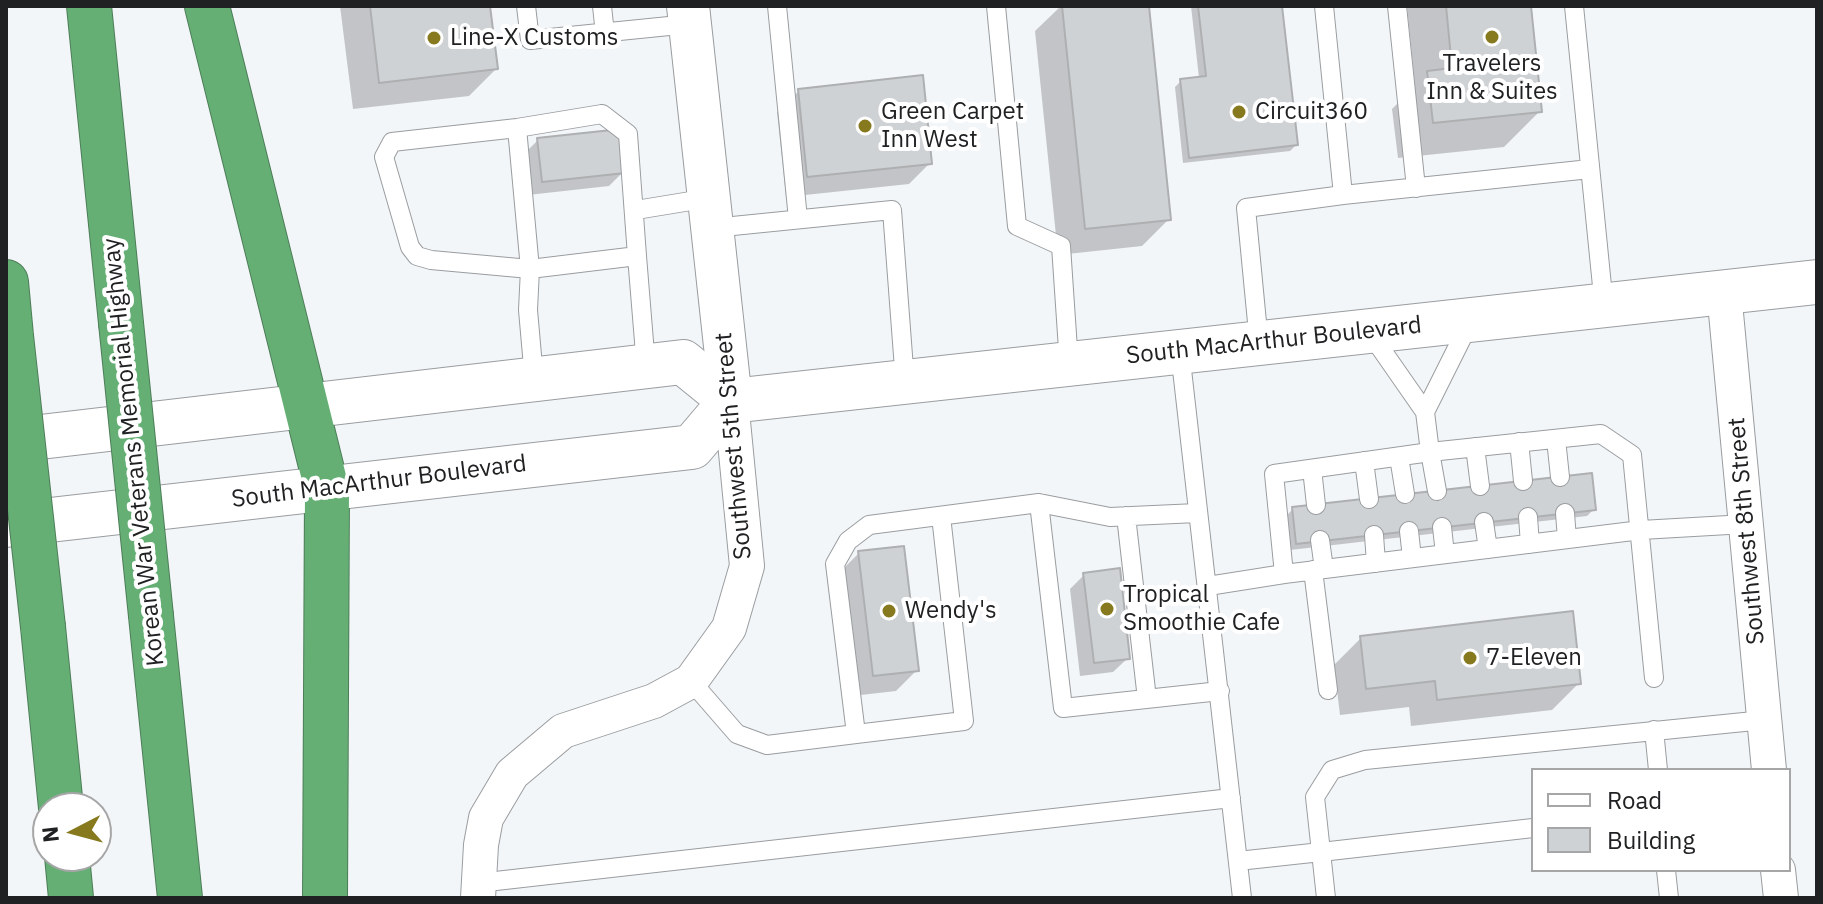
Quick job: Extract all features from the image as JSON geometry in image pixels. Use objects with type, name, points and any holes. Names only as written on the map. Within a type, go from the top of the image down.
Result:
[{"type":"highway","name":"Korean War Veterans Memorial Highway","points":[[89,6],[180,898]]},
{"type":"highway","points":[[207,6],[327,490],[325,898]]},
{"type":"highway","points":[[6,282],[59,792]]},
{"type":"highway","points":[[69,872],[71,898]]},
{"type":"main road","name":"South MacArthur Boulevard","points":[[6,525],[692,447],[731,401],[1817,282]]},
{"type":"main road","points":[[6,441],[683,362],[731,401]]},
{"type":"street","name":"Southwest 5th Street","points":[[478,890],[486,818],[512,774],[563,731],[654,701],[691,681],[729,628],[747,566],[688,15]]},
{"type":"street","name":"Southwest 8th Street","points":[[1724,292],[1769,768]]},
{"type":"street","points":[[1778,872],[1781,898]]},
{"type":"lane","points":[[526,6],[530,40],[605,34],[688,15]]},
{"type":"lane","points":[[602,6],[605,34]]},
{"type":"lane","points":[[777,6],[798,219]]},
{"type":"lane","points":[[996,6],[1017,226],[1061,246],[1069,364]]},
{"type":"lane","points":[[1324,6],[1343,195]]},
{"type":"lane","points":[[1397,6],[1416,188]]},
{"type":"lane","points":[[1574,6],[1604,306]]},
{"type":"lane","points":[[637,256],[530,269],[417,256],[410,247],[384,157],[392,142],[517,128],[602,114],[628,134],[646,366]]},
{"type":"lane","points":[[517,128],[530,269],[528,310],[534,378]]},
{"type":"lane","points":[[1259,343],[1246,208],[1590,169]]},
{"type":"lane","points":[[636,210],[798,219],[892,210],[905,382]]},
{"type":"lane","points":[[1425,412],[1471,320]]},
{"type":"lane","points":[[1369,331],[1425,412],[1437,491]]},
{"type":"lane","points":[[1180,352],[1242,898]]},
{"type":"lane","points":[[1284,574],[1274,474],[1430,452],[1601,434],[1632,455],[1654,678]]},
{"type":"lane","points":[[1556,439],[1560,477]]},
{"type":"lane","points":[[1519,442],[1523,481]]},
{"type":"lane","points":[[1475,447],[1480,486]]},
{"type":"lane","points":[[1399,457],[1405,494]]},
{"type":"lane","points":[[1364,461],[1369,499]]},
{"type":"lane","points":[[1312,469],[1316,505]]},
{"type":"lane","points":[[856,734],[835,564],[848,541],[869,525],[1039,503],[1110,517],[1197,513]]},
{"type":"lane","points":[[1039,503],[1063,708],[1220,691]]},
{"type":"lane","points":[[1565,513],[1567,539]]},
{"type":"lane","points":[[691,681],[737,734],[767,745],[964,721],[941,516]]},
{"type":"lane","points":[[1126,516],[1147,699]]},
{"type":"lane","points":[[1528,517],[1530,544]]},
{"type":"lane","points":[[1484,522],[1488,549]]},
{"type":"lane","points":[[1208,586],[1641,530],[1746,524]]},
{"type":"lane","points":[[1442,527],[1445,554]]},
{"type":"lane","points":[[1409,531],[1412,558]]},
{"type":"lane","points":[[1374,535],[1376,563]]},
{"type":"lane","points":[[1320,540],[1319,570],[1328,690]]},
{"type":"lane","points":[[1326,898],[1315,797],[1332,770],[1365,760],[1764,720]]},
{"type":"lane","points":[[1654,730],[1658,768]]},
{"type":"lane","points":[[478,890],[1231,798]]},
{"type":"lane","points":[[1238,861],[1531,828]]},
{"type":"lane","points":[[1666,872],[1669,898]]},
{"type":"building","name":"Line-X Customs","points":[[370,6],[490,6],[498,69],[379,83]]},
{"type":"building","points":[[1062,6],[1149,6],[1171,220],[1085,229]]},
{"type":"building","name":"Circuit360","points":[[1198,6],[1282,6],[1298,145],[1189,158],[1180,79],[1206,76]]},
{"type":"building","name":"Travelers Inn & Suites","points":[[1446,6],[1531,6],[1542,112],[1433,123],[1427,71],[1452,68]]},
{"type":"building","name":"Green Carpet Inn West","points":[[923,75],[932,164],[807,177],[798,89]]},
{"type":"building","points":[[621,129],[625,173],[542,182],[537,138]]},
{"type":"building","points":[[1592,473],[1596,510],[1296,544],[1292,507]]},
{"type":"building","name":"Wendy's","points":[[904,546],[919,671],[873,676],[858,551]]},
{"type":"building","points":[[1120,568],[1130,659],[1094,663],[1083,573]]},
{"type":"building","name":"7-Eleven","points":[[1573,611],[1581,684],[1437,700],[1435,681],[1366,689],[1360,636]]},
{"type":"place","name":"Travelers Inn & Suites","points":[[1492,37]]},
{"type":"place","name":"Line-X Customs","points":[[434,38]]},
{"type":"place","name":"Circuit360","points":[[1239,112]]},
{"type":"place","name":"Green Carpet Inn West","points":[[865,126]]},
{"type":"place","name":"Tropical Smoothie Cafe","points":[[1107,609]]},
{"type":"place","name":"Wendy's","points":[[889,611]]},
{"type":"place","name":"7-Eleven","points":[[1470,658]]}]
